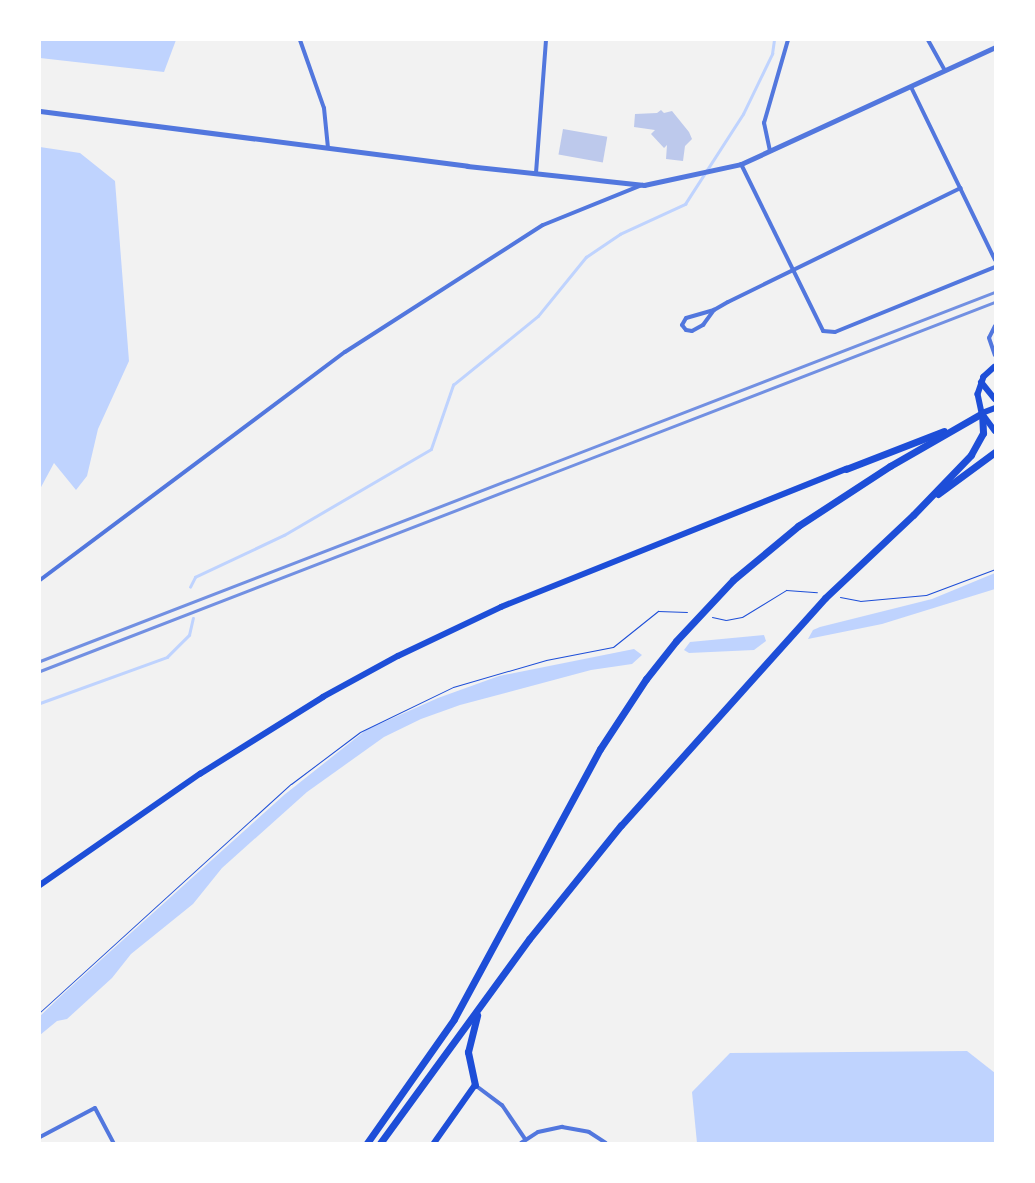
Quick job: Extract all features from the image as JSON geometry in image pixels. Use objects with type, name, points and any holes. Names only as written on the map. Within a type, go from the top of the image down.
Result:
[{"type":"highway","points":[[981,382],[988,394],[995,399]]},
{"type":"highway","points":[[367,1143],[454,1019],[600,749],[641,686],[676,640],[733,580],[798,526],[867,479],[963,424],[995,408]]},
{"type":"highway","points":[[380,1143],[547,916],[622,824],[818,604],[913,515],[975,450],[983,433],[982,414]]},
{"type":"highway","points":[[846,469],[963,424]]},
{"type":"highway","points":[[913,515],[995,452]]},
{"type":"highway","points":[[475,1085],[468,1045],[481,1005]]},
{"type":"main road","points":[[995,367],[981,382],[978,394],[982,414],[995,431]]},
{"type":"main road","points":[[40,885],[160,801],[292,717],[378,666],[481,616],[846,469]]},
{"type":"main road","points":[[434,1143],[475,1085]]},
{"type":"street","points":[[300,40],[322,100],[328,148]]},
{"type":"street","points":[[536,173],[546,40]]},
{"type":"street","points":[[770,152],[764,122],[788,40]]},
{"type":"street","points":[[928,40],[945,71]]},
{"type":"street","points":[[40,580],[344,352],[543,225],[580,208],[644,185],[741,164],[995,47]]},
{"type":"street","points":[[911,87],[995,260]]},
{"type":"street","points":[[40,111],[328,148],[644,185]]},
{"type":"street","points":[[741,164],[820,329],[835,332],[995,267]]},
{"type":"street","points":[[714,310],[703,325],[692,331],[686,330],[682,325],[686,318],[714,310],[961,188]]},
{"type":"street","points":[[995,326],[989,338],[995,355]]},
{"type":"street","points":[[475,1085],[502,1105],[525,1139]]},
{"type":"street","points":[[40,1138],[95,1108],[114,1143]]},
{"type":"street","points":[[521,1143],[545,1129],[564,1127],[589,1132],[606,1143]]},
{"type":"path","points":[[840,598],[860,601],[926,595],[995,569]]},
{"type":"path","points":[[712,617],[726,620],[742,617],[786,590],[817,592]]},
{"type":"path","points":[[40,1012],[291,784],[360,732],[453,687],[546,660],[613,647],[644,619],[658,611],[688,612]]},
{"type":"water","points":[[40,40],[176,40],[164,72],[40,58]]},
{"type":"water","points":[[40,147],[80,153],[115,181],[129,361],[98,429],[87,476],[76,490],[54,463],[40,489]]},
{"type":"water","points":[[995,573],[995,589],[882,624],[808,639],[813,630],[820,627],[932,599]]},
{"type":"water","points":[[764,635],[766,641],[754,650],[689,653],[684,650],[690,642]]},
{"type":"water","points":[[634,649],[642,655],[632,664],[591,670],[460,705],[421,719],[384,737],[307,792],[222,868],[193,904],[131,954],[112,978],[67,1019],[57,1021],[40,1035],[40,1016],[63,994],[284,795],[366,730],[438,698],[499,676]]},
{"type":"water","points":[[967,1051],[995,1073],[995,1143],[697,1143],[692,1092],[730,1053]]},
{"type":"building","points":[[661,110],[664,113],[672,111],[689,132],[692,139],[685,146],[683,161],[666,159],[667,145],[664,148],[651,134],[655,130],[634,127],[635,114],[657,113]]},
{"type":"building","points":[[563,129],[607,137],[603,162],[558,155]]},
{"type":"waterway","points":[[190,587],[195,577],[284,535],[431,449],[453,385],[538,316],[586,257],[620,234],[685,204],[743,114],[772,54],[774,40]]},
{"type":"waterway","points":[[40,703],[167,657],[189,635],[193,618]]},
{"type":"railway","points":[[40,661],[995,292]]},
{"type":"railway","points":[[40,671],[995,302]]}]
